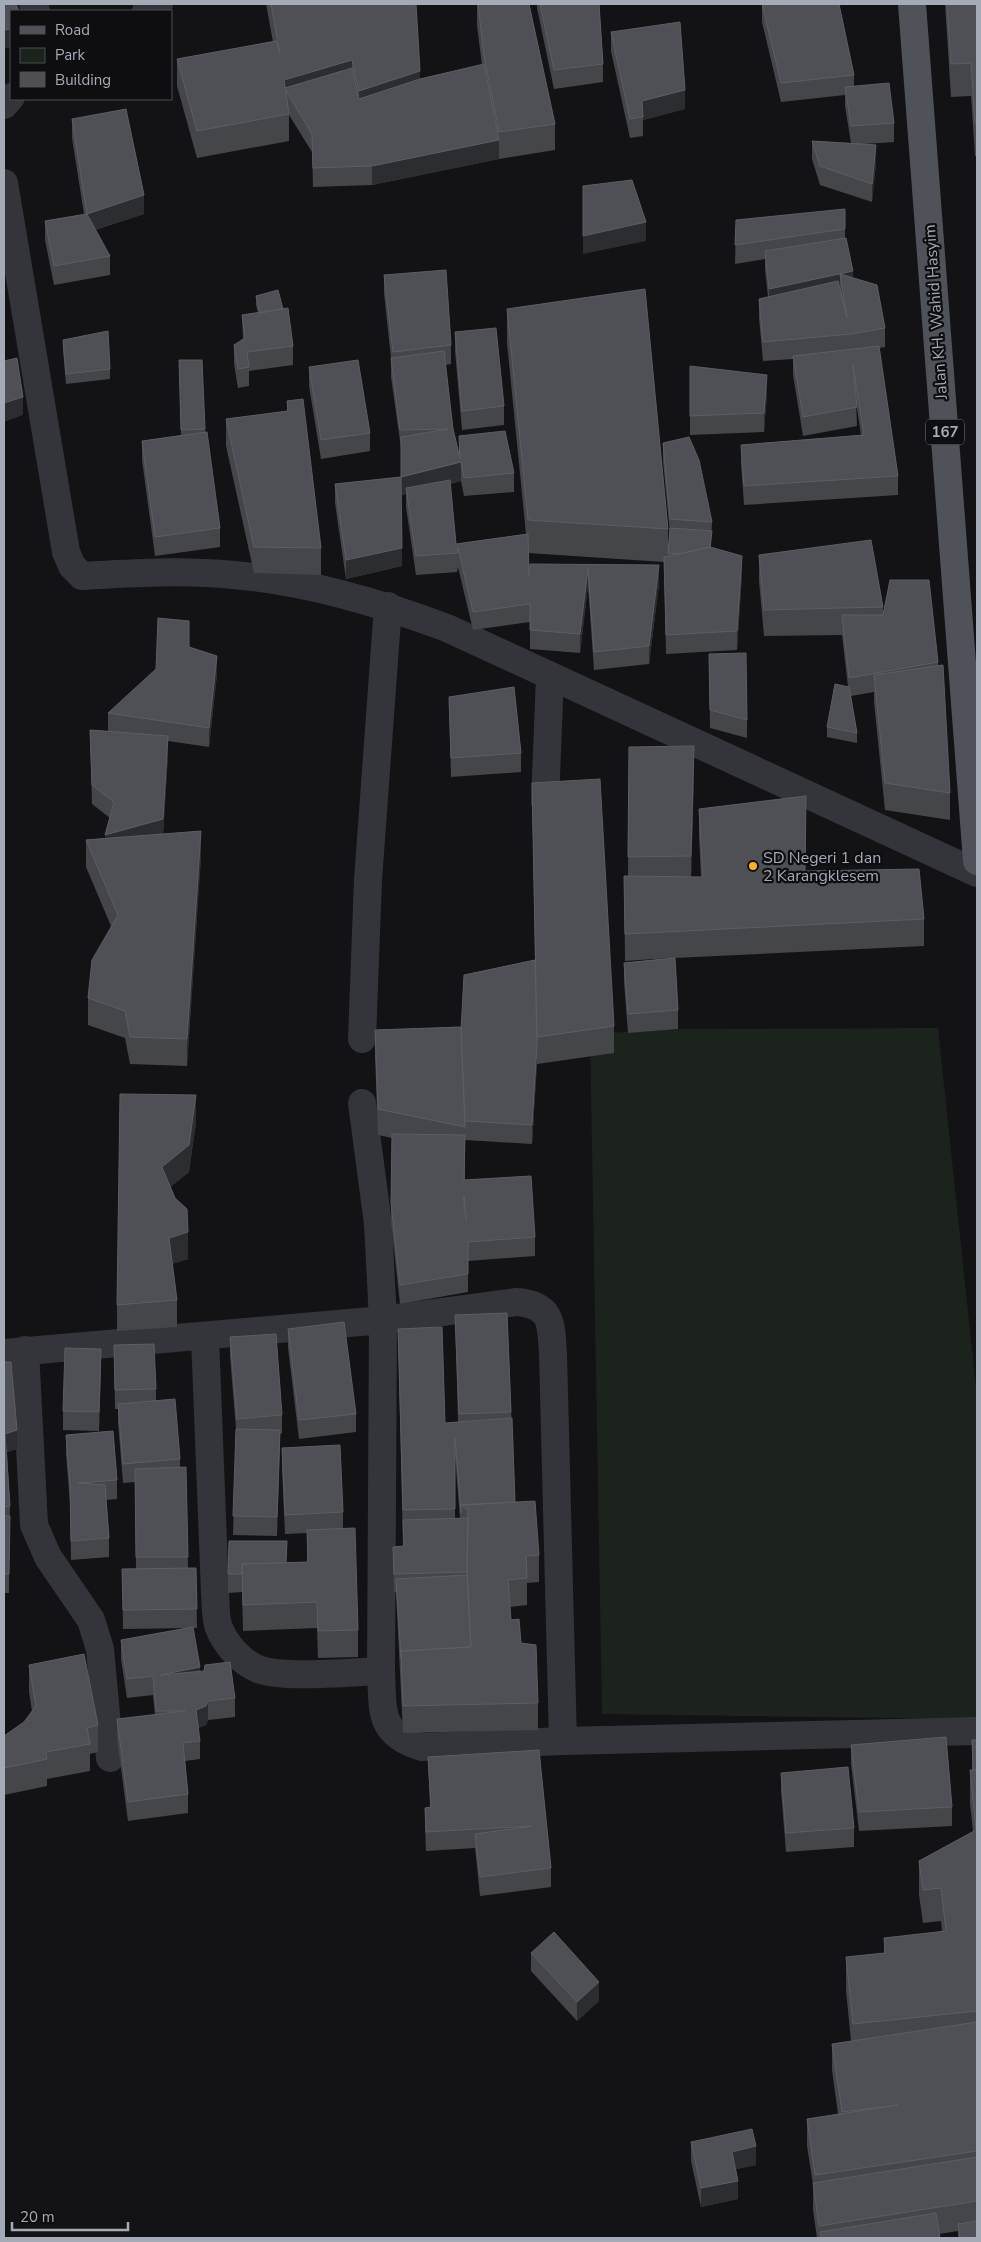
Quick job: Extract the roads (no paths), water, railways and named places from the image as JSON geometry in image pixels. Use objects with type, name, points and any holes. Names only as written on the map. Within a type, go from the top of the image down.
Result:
[{"type":"main road","name":"Jalan KH. Wahid Hasyim","points":[[912,4],[977,860]]},
{"type":"street","points":[[148,10],[160,4]]},
{"type":"street","points":[[4,183],[66,552],[72,566],[82,576],[158,572],[234,574],[328,590],[388,606],[447,628],[977,873]]},
{"type":"street","points":[[362,1039],[368,880],[388,606]]},
{"type":"street","points":[[545,802],[550,676]]},
{"type":"street","points":[[362,1103],[378,1224],[384,1320],[381,1671],[383,1708],[389,1729],[404,1742],[422,1747],[563,1741],[977,1731]]},
{"type":"street","points":[[110,1758],[100,1649],[91,1620],[48,1557],[34,1525],[14,1351],[205,1337],[384,1320],[517,1302],[534,1304],[547,1315],[551,1328],[563,1741]]},
{"type":"street","points":[[205,1337],[215,1593],[218,1626],[226,1642],[238,1655],[257,1668],[278,1673],[381,1671]]},
{"type":"place","name":"SD Negeri 1 dan 2 Karangklesem","points":[[753,866]]}]
